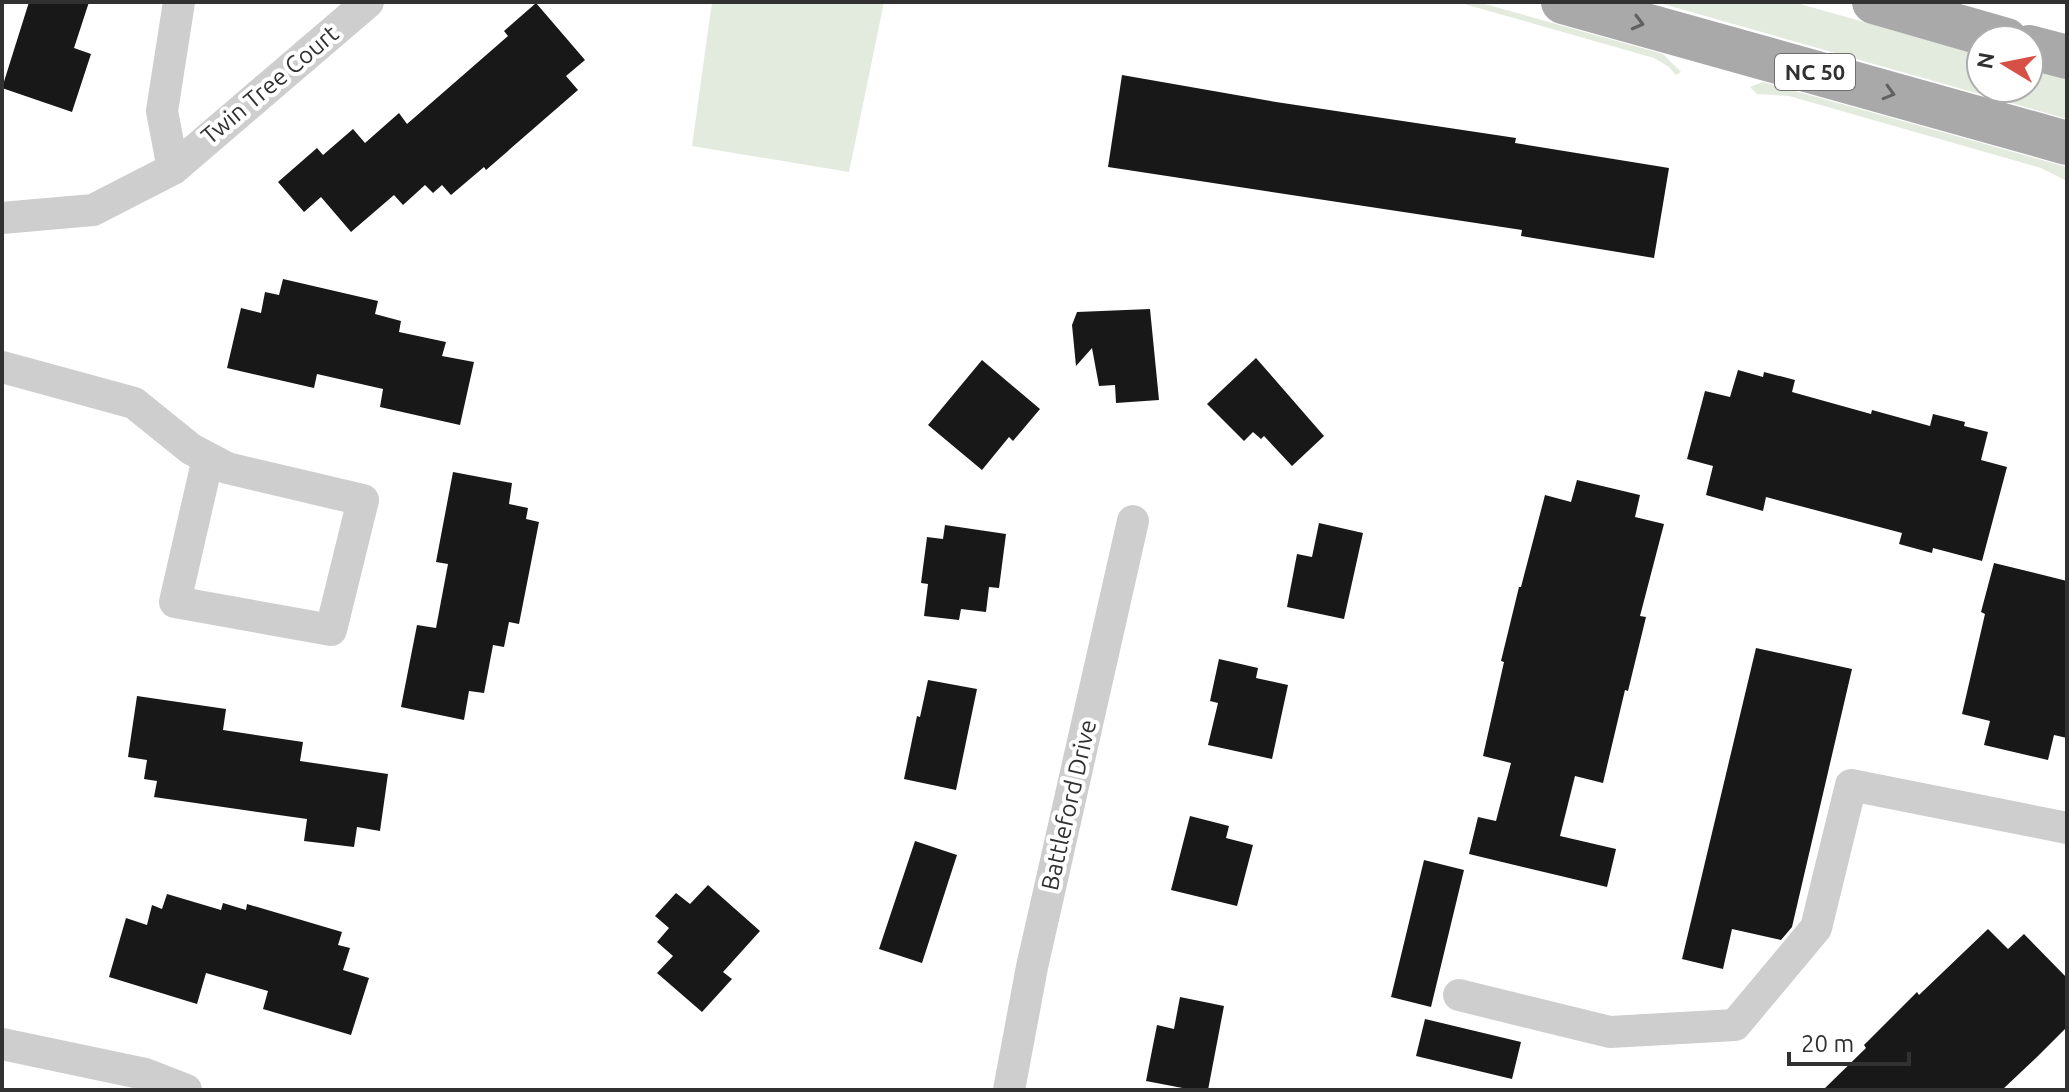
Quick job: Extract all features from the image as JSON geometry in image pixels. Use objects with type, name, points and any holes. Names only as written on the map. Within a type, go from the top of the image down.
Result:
[{"type":"main road","name":"NC 50","points":[[1563,2],[2067,143]]},
{"type":"main road","points":[[1874,2],[1965,28]]},
{"type":"main road","points":[[2045,51],[2067,57]]},
{"type":"street","name":"Twin Tree Court","points":[[173,169],[162,111],[179,2]]},
{"type":"street","name":"Twin Tree Court","points":[[2,218],[93,210],[173,169],[368,2]]},
{"type":"street","points":[[2,367],[134,403],[191,449],[227,468],[363,500],[331,630],[175,602],[208,458]]},
{"type":"street","name":"Battleford Drive","points":[[1009,1090],[1032,967],[1133,521]]},
{"type":"street","points":[[1459,995],[1610,1032],[1735,1025],[1816,928],[1851,785],[2067,828]]},
{"type":"street","points":[[2,1044],[111,1079],[145,1074],[186,1090]]},
{"type":"shaded area","points":[[712,2],[884,2],[849,172],[692,146]]},
{"type":"shaded area","points":[[1457,2],[1478,2],[1663,54],[1681,72],[1676,75],[1654,58]]},
{"type":"shaded area","points":[[1656,2],[1793,2],[1965,50],[1965,90]]},
{"type":"shaded area","points":[[2045,73],[2067,79],[2067,119],[2014,104],[2045,104]]},
{"type":"shaded area","points":[[1763,82],[2067,167],[2067,181],[2041,168],[1789,96],[1757,94],[1750,87]]},
{"type":"building","points":[[29,2],[89,2],[74,48],[91,54],[72,112],[2,88]]},
{"type":"building","points":[[536,3],[585,60],[566,76],[578,90],[486,170],[484,167],[451,195],[442,185],[433,193],[425,185],[403,205],[394,195],[351,232],[321,197],[304,212],[278,182],[317,148],[323,155],[353,129],[365,143],[399,113],[407,124],[508,36],[504,31]]},
{"type":"building","points":[[1122,75],[1516,138],[1515,143],[1669,168],[1654,258],[1521,236],[1522,230],[1108,167]]},
{"type":"building","points":[[283,279],[378,301],[375,314],[401,321],[399,332],[446,342],[442,356],[474,362],[460,425],[380,407],[383,389],[317,374],[314,388],[227,368],[241,308],[261,313],[265,292],[279,295]]},
{"type":"building","points":[[1150,309],[1159,400],[1116,403],[1115,385],[1099,386],[1092,348],[1076,366],[1072,325],[1077,312]]},
{"type":"building","points":[[1256,358],[1324,436],[1292,466],[1264,436],[1261,439],[1253,432],[1244,441],[1207,404]]},
{"type":"building","points":[[982,360],[1040,409],[1013,441],[1009,437],[982,470],[928,425]]},
{"type":"building","points":[[1738,370],[1763,377],[1764,372],[1795,380],[1792,392],[1871,414],[1872,410],[1930,426],[1933,414],[1988,432],[1981,460],[2007,467],[1982,561],[1933,548],[1932,553],[1899,544],[1902,533],[1766,497],[1763,511],[1706,495],[1713,466],[1687,459],[1705,391],[1730,397]]},
{"type":"building","points":[[453,472],[512,483],[509,504],[528,508],[526,519],[539,522],[519,624],[509,622],[504,647],[493,645],[484,693],[469,691],[464,720],[401,707],[417,625],[436,628],[448,564],[436,562]]},
{"type":"building","points":[[1577,480],[1640,495],[1635,517],[1664,524],[1640,616],[1646,617],[1603,783],[1575,776],[1560,836],[1616,849],[1607,887],[1469,854],[1478,817],[1496,821],[1511,763],[1483,756],[1504,662],[1501,661],[1545,495],[1571,502]]},
{"type":"building","points":[[1319,523],[1363,533],[1344,619],[1287,607],[1297,554],[1312,557]]},
{"type":"building","points":[[945,525],[1006,534],[999,588],[989,587],[986,612],[961,609],[959,620],[924,616],[928,584],[921,583],[927,537],[943,539]]},
{"type":"building","points":[[1994,563],[2067,581],[2067,738],[2054,735],[2048,760],[1984,745],[1990,721],[1962,714],[1985,614],[1981,612]]},
{"type":"building","points":[[1756,648],[1852,669],[1792,927],[1781,940],[1732,929],[1723,969],[1682,959]]},
{"type":"building","points":[[1219,659],[1258,668],[1256,678],[1288,685],[1272,759],[1208,745],[1218,703],[1210,701]]},
{"type":"building","points":[[928,680],[977,689],[956,790],[904,779]]},
{"type":"building","points":[[137,696],[226,709],[223,730],[303,742],[300,761],[388,774],[380,831],[357,827],[354,847],[304,841],[307,819],[154,797],[157,781],[144,779],[147,760],[128,757]]},
{"type":"building","points":[[1190,816],[1229,826],[1226,838],[1253,845],[1237,906],[1171,890]]},
{"type":"building","points":[[915,841],[957,855],[922,963],[879,949]]},
{"type":"building","points":[[1424,860],[1464,870],[1431,1007],[1391,997]]},
{"type":"building","points":[[708,885],[760,931],[723,972],[732,979],[702,1012],[657,973],[673,956],[657,942],[669,928],[655,916],[676,893],[690,904]]},
{"type":"building","points":[[167,894],[221,910],[223,903],[246,910],[247,904],[342,932],[338,945],[350,948],[343,970],[369,978],[351,1035],[263,1009],[268,991],[206,973],[197,1004],[109,977],[126,918],[147,925],[152,905],[162,909]]},
{"type":"building","points":[[1988,929],[2008,949],[2024,934],[2067,978],[2067,1027],[2038,1056],[2002,1090],[1823,1090],[1917,992],[1919,995]]},
{"type":"building","points":[[1180,997],[1224,1006],[1208,1090],[1146,1081],[1157,1025],[1174,1029]]},
{"type":"building","points":[[1425,1019],[1521,1042],[1512,1079],[1416,1056]]}]
